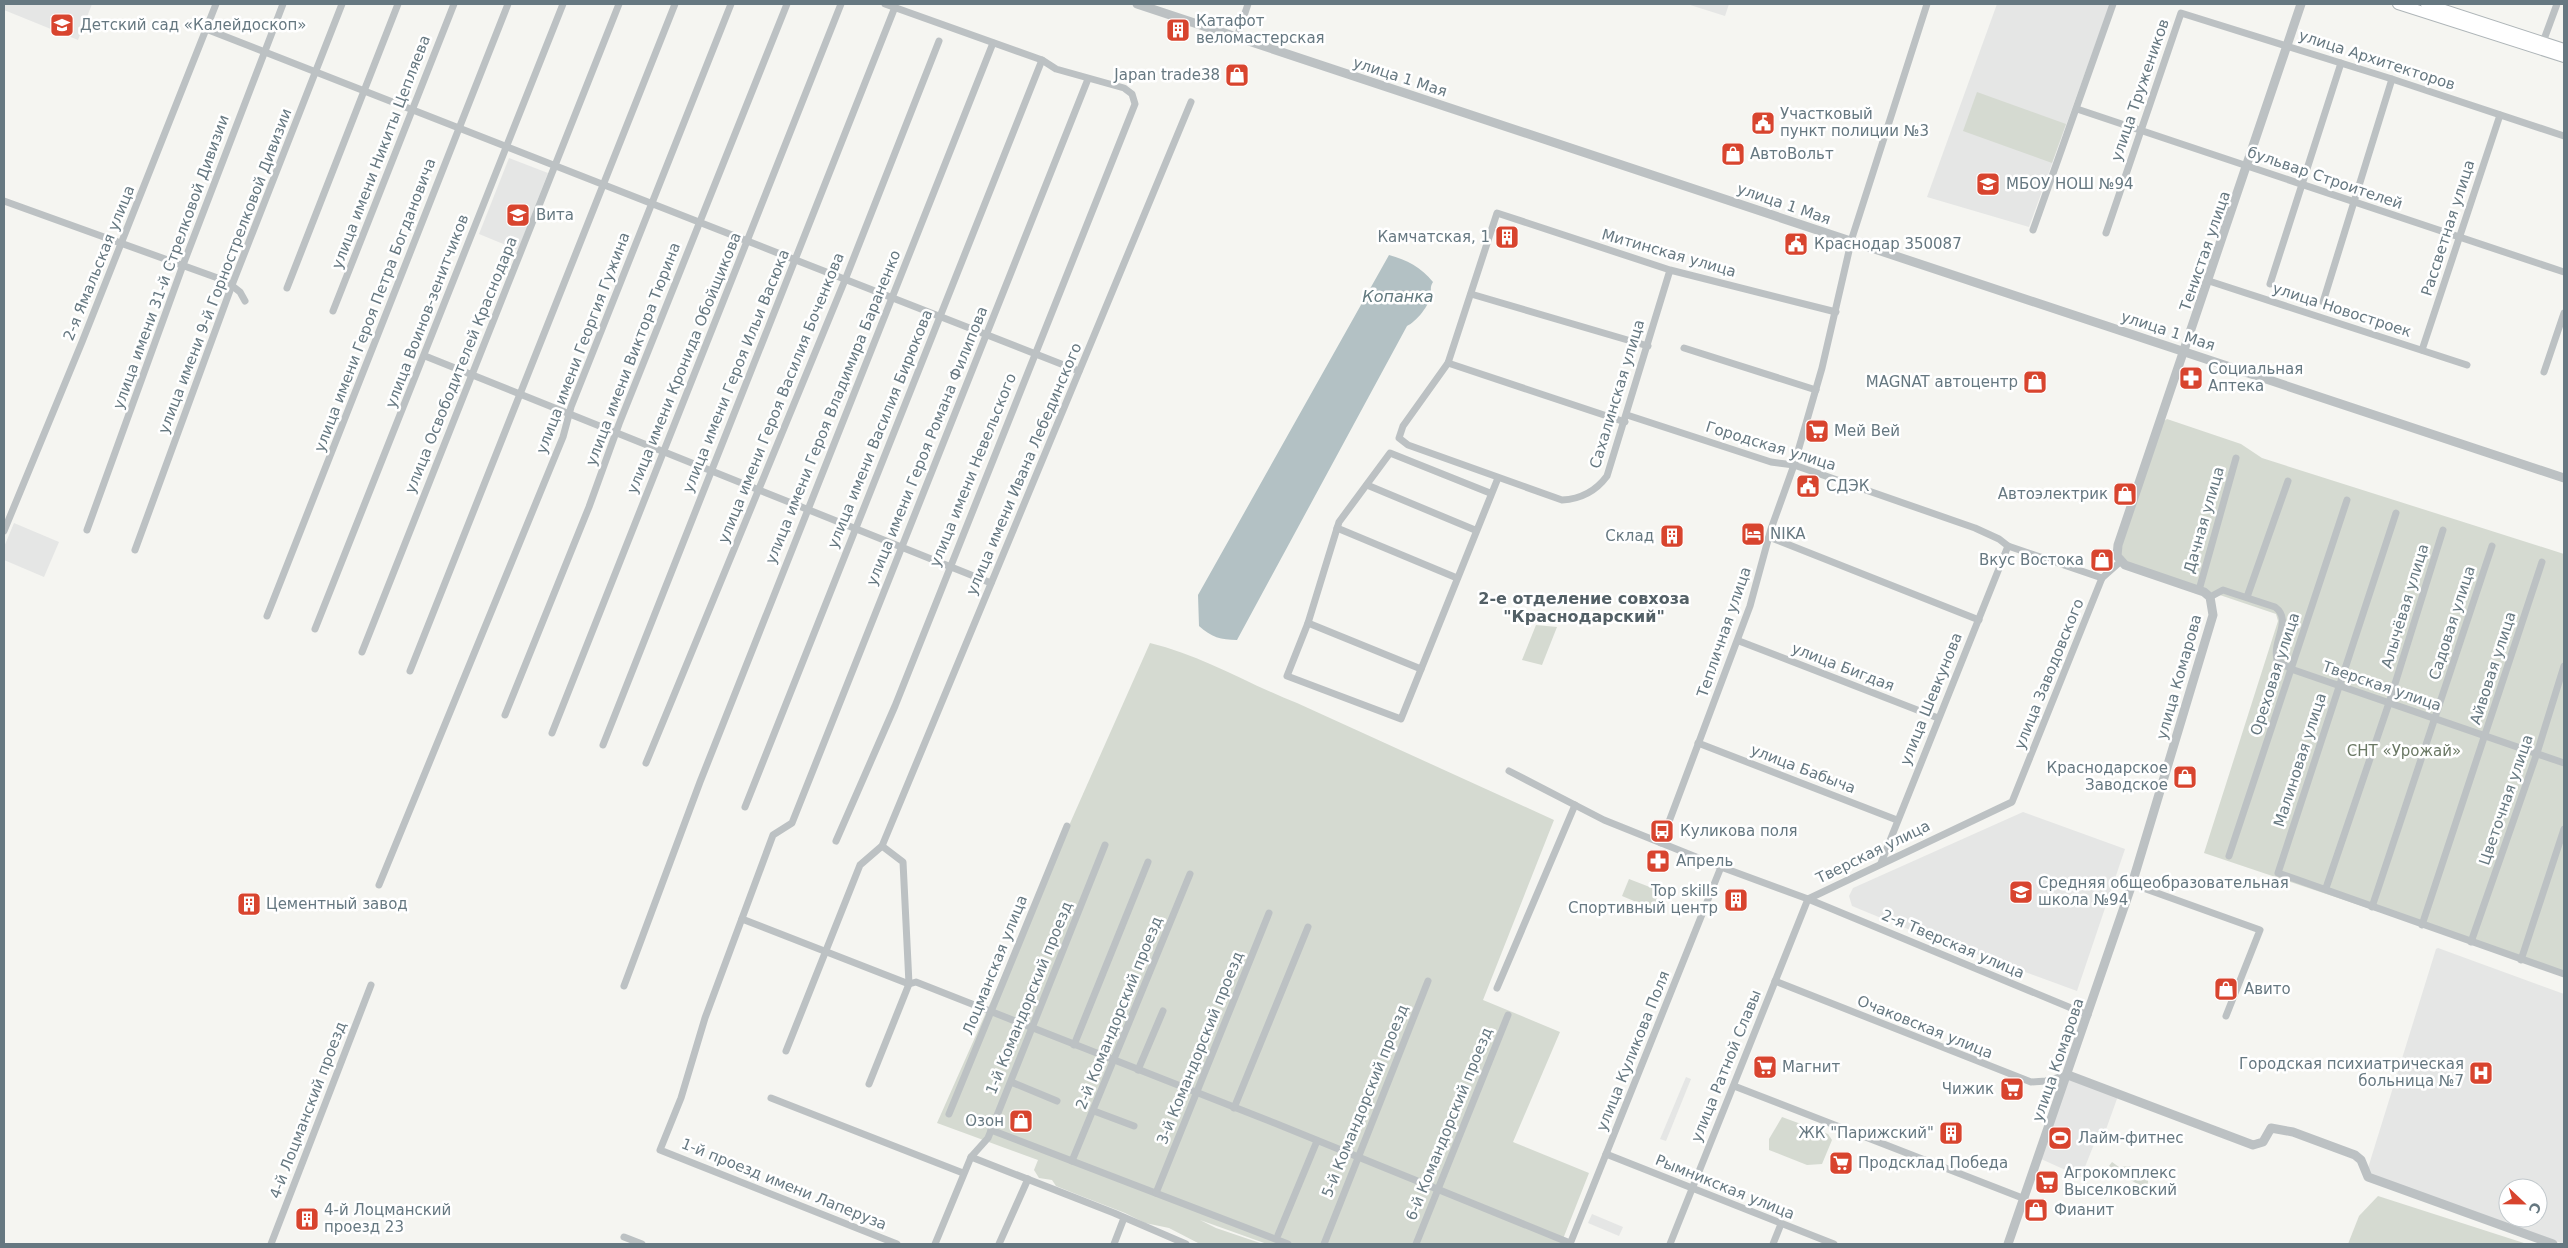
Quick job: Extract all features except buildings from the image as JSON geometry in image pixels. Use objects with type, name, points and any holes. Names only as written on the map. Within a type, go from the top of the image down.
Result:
[{"type":"main road","points":[[2398,4],[2564,57]]},
{"type":"main road","points":[[2426,4],[2564,49]]},
{"type":"street","name":"2-я Ямальская улица","points":[[4,531],[122,242],[216,4]]},
{"type":"street","name":"улица имени 31-й Стрелковой Дивизии","points":[[87,530],[182,265],[283,4]]},
{"type":"street","name":"улица имени 9-й Горнострелковой Дивизии","points":[[135,550],[232,285],[342,4]]},
{"type":"street","points":[[287,288],[398,4]]},
{"type":"street","name":"улица имени Никиты Цепляева","points":[[333,311],[454,4]]},
{"type":"street","name":"улица имени Героя Петра Богдановича","points":[[267,616],[508,4]]},
{"type":"street","name":"улица Воинов-зенитчиков","points":[[315,629],[425,356],[563,4]]},
{"type":"street","name":"улица Освободителей Краснодара","points":[[362,652],[619,4]]},
{"type":"street","points":[[410,672],[675,4]]},
{"type":"street","name":"улица имени Георгия Гужина","points":[[379,885],[560,445],[569,414],[650,203],[731,4]]},
{"type":"street","name":"улица имени Виктора Тюрина","points":[[505,715],[787,4]]},
{"type":"street","name":"улица имени Кронида Обойщикова","points":[[552,733],[841,4]]},
{"type":"street","points":[[885,4],[1042,60],[1056,69],[1088,79]]},
{"type":"street","name":"улица 1 Мая","points":[[1137,4],[1572,149],[1664,177],[1851,242],[2564,478]]},
{"type":"street","points":[[1237,37],[1248,4]]},
{"type":"street","name":"Тепличная улица","points":[[1661,843],[1698,743],[1739,641],[1769,537],[1794,465],[1816,390],[1851,242],[1927,4]]},
{"type":"street","points":[[2033,230],[2112,4]]},
{"type":"street","name":"Тенистая улица","points":[[2120,562],[2117,552],[2118,545],[2302,4]]},
{"type":"street","points":[[2543,42],[2557,4]]},
{"type":"street","name":"улица имени Героя Ильи Васюка","points":[[603,745],[895,7]]},
{"type":"street","name":"улица Архитекторов","points":[[2181,13],[2392,78],[2564,136]]},
{"type":"street","name":"улица Тружеников","points":[[2106,233],[2181,13]]},
{"type":"street","points":[[206,29],[1079,370]]},
{"type":"street","name":"улица имени Героя Василия Боченкова","points":[[646,763],[845,280],[939,41]]},
{"type":"street","name":"улица имени Героя Владимира Бараненко","points":[[624,986],[700,782],[993,43]]},
{"type":"street","name":"улица имени Василия Бирюкова","points":[[745,807],[1042,60]]},
{"type":"street","points":[[2270,284],[2341,63]]},
{"type":"street","points":[[2323,302],[2392,78]]},
{"type":"street","name":"улица имени Невельского","points":[[836,841],[895,706],[1034,353],[1134,108],[1134,96],[1129,90],[1088,79]]},
{"type":"street","name":"улица имени Героя Романа Филипова","points":[[742,919],[773,835],[792,823],[1088,79]]},
{"type":"street","name":"улица имени Ивана Лебединского","points":[[882,846],[1191,102]]},
{"type":"street","name":"бульвар Строителей","points":[[2076,109],[2564,272]]},
{"type":"street","name":"Рассветная улица","points":[[2422,350],[2500,115]]},
{"type":"street","points":[[4,201],[122,242],[232,285],[245,301]]},
{"type":"street","name":"Митинская улица","points":[[1471,294],[1497,213],[1670,270],[1836,309]]},
{"type":"street","name":"Сахалинская улица","points":[[1448,364],[1403,426],[1399,438],[1408,445],[1562,500],[1574,499],[1592,492],[1608,476],[1670,270]]},
{"type":"street","name":"улица Новостроек","points":[[2209,281],[2467,365]]},
{"type":"street","points":[[1448,364],[1471,294],[1648,346]]},
{"type":"street","points":[[2544,372],[2564,313]]},
{"type":"street","points":[[1684,348],[1816,390]]},
{"type":"street","points":[[425,356],[991,583]]},
{"type":"street","name":"Городская улица","points":[[1448,364],[1771,462],[1794,465],[1975,528],[1999,539],[2008,546],[2102,578]]},
{"type":"street","points":[[1490,493],[1390,454],[1339,522],[1308,623],[1287,676],[1401,719],[1490,493],[1501,479]]},
{"type":"street","name":"Дачная улица","points":[[2199,590],[2236,458]]},
{"type":"street","points":[[2247,598],[2288,482]]},
{"type":"street","points":[[1367,485],[1476,530]]},
{"type":"street","name":"Ореховая улица","points":[[2229,856],[2346,500]]},
{"type":"street","name":"Малиновая улица","points":[[2326,888],[2278,873],[2396,513]]},
{"type":"street","points":[[1337,528],[1456,578]]},
{"type":"street","name":"Алычёвая улица","points":[[2326,888],[2389,703],[2443,530]]},
{"type":"street","points":[[1769,537],[1979,620]]},
{"type":"street","name":"улица Шевкунова","points":[[1881,863],[2008,546]]},
{"type":"street","name":"Садовая улица","points":[[2372,907],[2492,546]]},
{"type":"street","points":[[2120,562],[2199,590],[2211,600]]},
{"type":"street","name":"улица Заводовского","points":[[2012,802],[2102,578],[2120,562]]},
{"type":"street","name":"Айвовая улица","points":[[2422,925],[2542,562]]},
{"type":"street","name":"Тверская улица","points":[[2211,600],[2224,590],[2275,607],[2281,611],[2284,619],[2275,650],[2277,660],[2291,669],[2564,763]]},
{"type":"street","name":"улица Комарова","points":[[2008,1244],[2068,1075],[2084,1013],[2132,884],[2144,846],[2213,615],[2211,600]]},
{"type":"street","points":[[1308,623],[1421,669]]},
{"type":"street","name":"улица Бигдая","points":[[1739,641],[1938,718]]},
{"type":"street","name":"Цветочная улица","points":[[2472,942],[2537,753],[2564,666]]},
{"type":"street","name":"улица Бабыча","points":[[1698,743],[1897,820]]},
{"type":"street","points":[[1497,988],[1575,805],[1509,771]]},
{"type":"street","name":"Тверская улица","points":[[1575,805],[1604,820],[1661,843],[1808,899],[2012,802]]},
{"type":"street","name":"Лоцманская улица","points":[[949,1114],[1067,826]]},
{"type":"street","points":[[2521,960],[2564,829]]},
{"type":"street","name":"1-й Командорский проезд","points":[[936,1244],[971,1157],[988,1138],[1105,845]]},
{"type":"street","points":[[786,1051],[860,865],[882,846],[903,862],[909,984],[869,1084]]},
{"type":"street","name":"2-й Командорский проезд","points":[[1074,1045],[1148,862]]},
{"type":"street","name":"улица Куликова Поля","points":[[1570,1244],[1721,867]]},
{"type":"street","name":"2-й Командорский проезд","points":[[1072,1161],[1190,874]]},
{"type":"street","points":[[2132,884],[2260,930],[2226,1016]]},
{"type":"street","points":[[2326,888],[2372,907],[2564,974]]},
{"type":"street","name":"улица Ратной Славы","points":[[1670,1244],[1808,899]]},
{"type":"street","name":"2-я Тверская улица","points":[[1808,899],[2084,1013]]},
{"type":"street","name":"3-й Командорский проезд","points":[[1156,1193],[1269,913]]},
{"type":"street","points":[[742,919],[909,984],[916,982],[1196,1092],[1570,1244]]},
{"type":"street","name":"1-й проезд имени Лаперуза","points":[[742,919],[705,1018],[681,1098],[660,1150],[897,1244]]},
{"type":"street","points":[[1234,1108],[1308,927]]},
{"type":"street","name":"5-й Командорский проезд","points":[[1324,1244],[1428,981]]},
{"type":"street","name":"Очаковская улица","points":[[1775,982],[2031,1082],[2046,1082],[2068,1075]]},
{"type":"street","name":"4-й Лоцманский проезд","points":[[271,1244],[370,985]]},
{"type":"street","points":[[1138,1070],[1163,1011]]},
{"type":"street","name":"6-й Командорский проезд","points":[[1416,1244],[1508,1015]]},
{"type":"street","points":[[2068,1075],[2257,1144],[2263,1142],[2271,1128],[2277,1127],[2294,1132],[2355,1155],[2361,1160],[2368,1177],[2553,1244]]},
{"type":"street","points":[[1011,1082],[1057,1101]]},
{"type":"street","points":[[1734,1086],[2025,1199]]},
{"type":"street","points":[[771,1098],[964,1173]]},
{"type":"street","points":[[1094,1111],[1134,1126]]},
{"type":"street","points":[[991,1130],[1288,1244]]},
{"type":"street","points":[[1278,1235],[1317,1141]]},
{"type":"street","name":"Рымникская улица","points":[[1606,1154],[1834,1244]]},
{"type":"street","points":[[971,1157],[1186,1244]]},
{"type":"street","points":[[999,1244],[1028,1179]]},
{"type":"street","points":[[1114,1244],[1124,1218]]},
{"type":"street","points":[[1772,1244],[1781,1224]]},
{"type":"street","points":[[624,1237],[642,1244]]},
{"type":"shaded area","name":"Детский сад «Калейдоскоп»","points":[[4,4],[92,4],[78,40],[4,10]]},
{"type":"shaded area","points":[[1687,4],[1729,4],[1725,16]]},
{"type":"shaded area","points":[[1997,4],[2110,4],[2029,227],[1927,197]]},
{"type":"shaded area","points":[[509,158],[548,173],[518,250],[479,234]]},
{"type":"shaded area","points":[[14,523],[59,542],[44,577],[4,560],[4,547]]},
{"type":"shaded area","name":"Средняя общеобразовательная школа №94","points":[[2023,812],[2125,849],[2077,991],[1915,932],[1852,906],[1849,896],[1853,888]]},
{"type":"shaded area","name":"Городская психиатрическая больница №7","points":[[2438,948],[2564,994],[2564,1244],[2518,1228],[2548,1228],[2548,1178],[2498,1178],[2498,1221],[2374,1178],[2368,1168],[2436,949]]},
{"type":"shaded area","points":[[1686,1077],[1691,1079],[1666,1141],[1660,1139]]},
{"type":"shaded area","points":[[2069,1078],[2118,1096],[2104,1135],[2098,1134],[2081,1177],[2041,1159]]},
{"type":"shaded area","points":[[1592,1214],[1623,1227],[1619,1236],[1588,1223]]},
{"type":"green space","points":[[1977,92],[2066,124],[2052,163],[1963,131]]},
{"type":"green space","name":"СНТ «Урожай»","points":[[2167,419],[2241,444],[2262,458],[2564,554],[2564,974],[2204,853],[2278,621],[2276,614],[2125,563],[2118,552],[2161,423]]},
{"type":"green space","points":[[1536,625],[1557,627],[1542,665],[1522,660]]},
{"type":"green space","points":[[1150,643],[1206,662],[1554,820],[1483,1000],[1560,1032],[1513,1142],[1589,1173],[1561,1244],[1267,1244],[1200,1220],[1216,1228],[1263,1244],[1198,1243],[1169,1228],[1145,1223],[1125,1213],[1056,1186],[1052,1180],[1039,1178],[1034,1170],[1038,1160],[937,1123]]},
{"type":"green space","points":[[1629,879],[1660,891],[1653,909],[1622,896]]},
{"type":"green space","points":[[1782,1117],[1828,1134],[1832,1140],[1822,1164],[1807,1165],[1769,1150],[1769,1139]]},
{"type":"green space","points":[[2112,1162],[2119,1167],[2130,1166],[2136,1175],[2149,1174],[2147,1189],[2112,1170],[2109,1166]]},
{"type":"green space","points":[[2378,1196],[2527,1244],[2348,1244],[2359,1216]]},
{"type":"water","name":"Копанка","points":[[1389,255],[1413,265],[1424,272],[1433,282],[1428,303],[1418,317],[1407,326],[1237,640],[1212,635],[1199,626],[1198,595]]},
{"type":"place","name":"Детский сад «Калейдоскоп»","points":[[62,25]]},
{"type":"place","name":"Катафот веломастерская","points":[[1178,30]]},
{"type":"place","name":"Japan trade38","points":[[1237,75]]},
{"type":"place","name":"Участковый пункт полиции №3","points":[[1763,123]]},
{"type":"place","name":"АвтоВольт","points":[[1733,154]]},
{"type":"place","name":"МБОУ НОШ №94","points":[[1988,184]]},
{"type":"place","name":"Вита","points":[[518,215]]},
{"type":"place","name":"Камчатская, 1","points":[[1507,237]]},
{"type":"place","name":"Краснодар 350087","points":[[1796,244]]},
{"type":"place","name":"Социальная Аптека","points":[[2191,378]]},
{"type":"place","name":"MAGNAT автоцентр","points":[[2035,382]]},
{"type":"place","name":"Мей Вей","points":[[1817,431]]},
{"type":"place","name":"СДЭК","points":[[1808,486]]},
{"type":"place","name":"Автоэлектрик","points":[[2125,494]]},
{"type":"place","name":"NIKA","points":[[1753,534]]},
{"type":"place","name":"Склад","points":[[1672,536]]},
{"type":"place","name":"Вкус Востока","points":[[2102,560]]},
{"type":"place","name":"Краснодарское Заводское","points":[[2185,777]]},
{"type":"place","name":"Куликова поля","points":[[1662,831]]},
{"type":"place","name":"Апрель","points":[[1658,861]]},
{"type":"place","name":"Средняя общеобразовательная школа №94","points":[[2021,892]]},
{"type":"place","name":"Top skills Спортивный центр","points":[[1736,900]]},
{"type":"place","name":"Цементный завод","points":[[249,904]]},
{"type":"place","name":"Авито","points":[[2226,989]]},
{"type":"place","name":"Магнит","points":[[1765,1067]]},
{"type":"place","name":"Городская психиатрическая больница №7","points":[[2481,1073]]},
{"type":"place","name":"Чижик","points":[[2012,1089]]},
{"type":"place","name":"Озон","points":[[1021,1121]]},
{"type":"place","name":"ЖК \"Парижский\"","points":[[1951,1133]]},
{"type":"place","name":"Лайм-фитнес","points":[[2060,1138]]},
{"type":"place","name":"Продсклад Победа","points":[[1841,1163]]},
{"type":"place","name":"Агрокомплекс Выселковский","points":[[2047,1182]]},
{"type":"place","name":"Фианит","points":[[2036,1210]]},
{"type":"place","name":"4-й Лоцманский проезд 23","points":[[307,1219]]},
{"type":"district","name":"2-е отделение совхоза \"Краснодарский\"","points":[[1584,607]]}]
